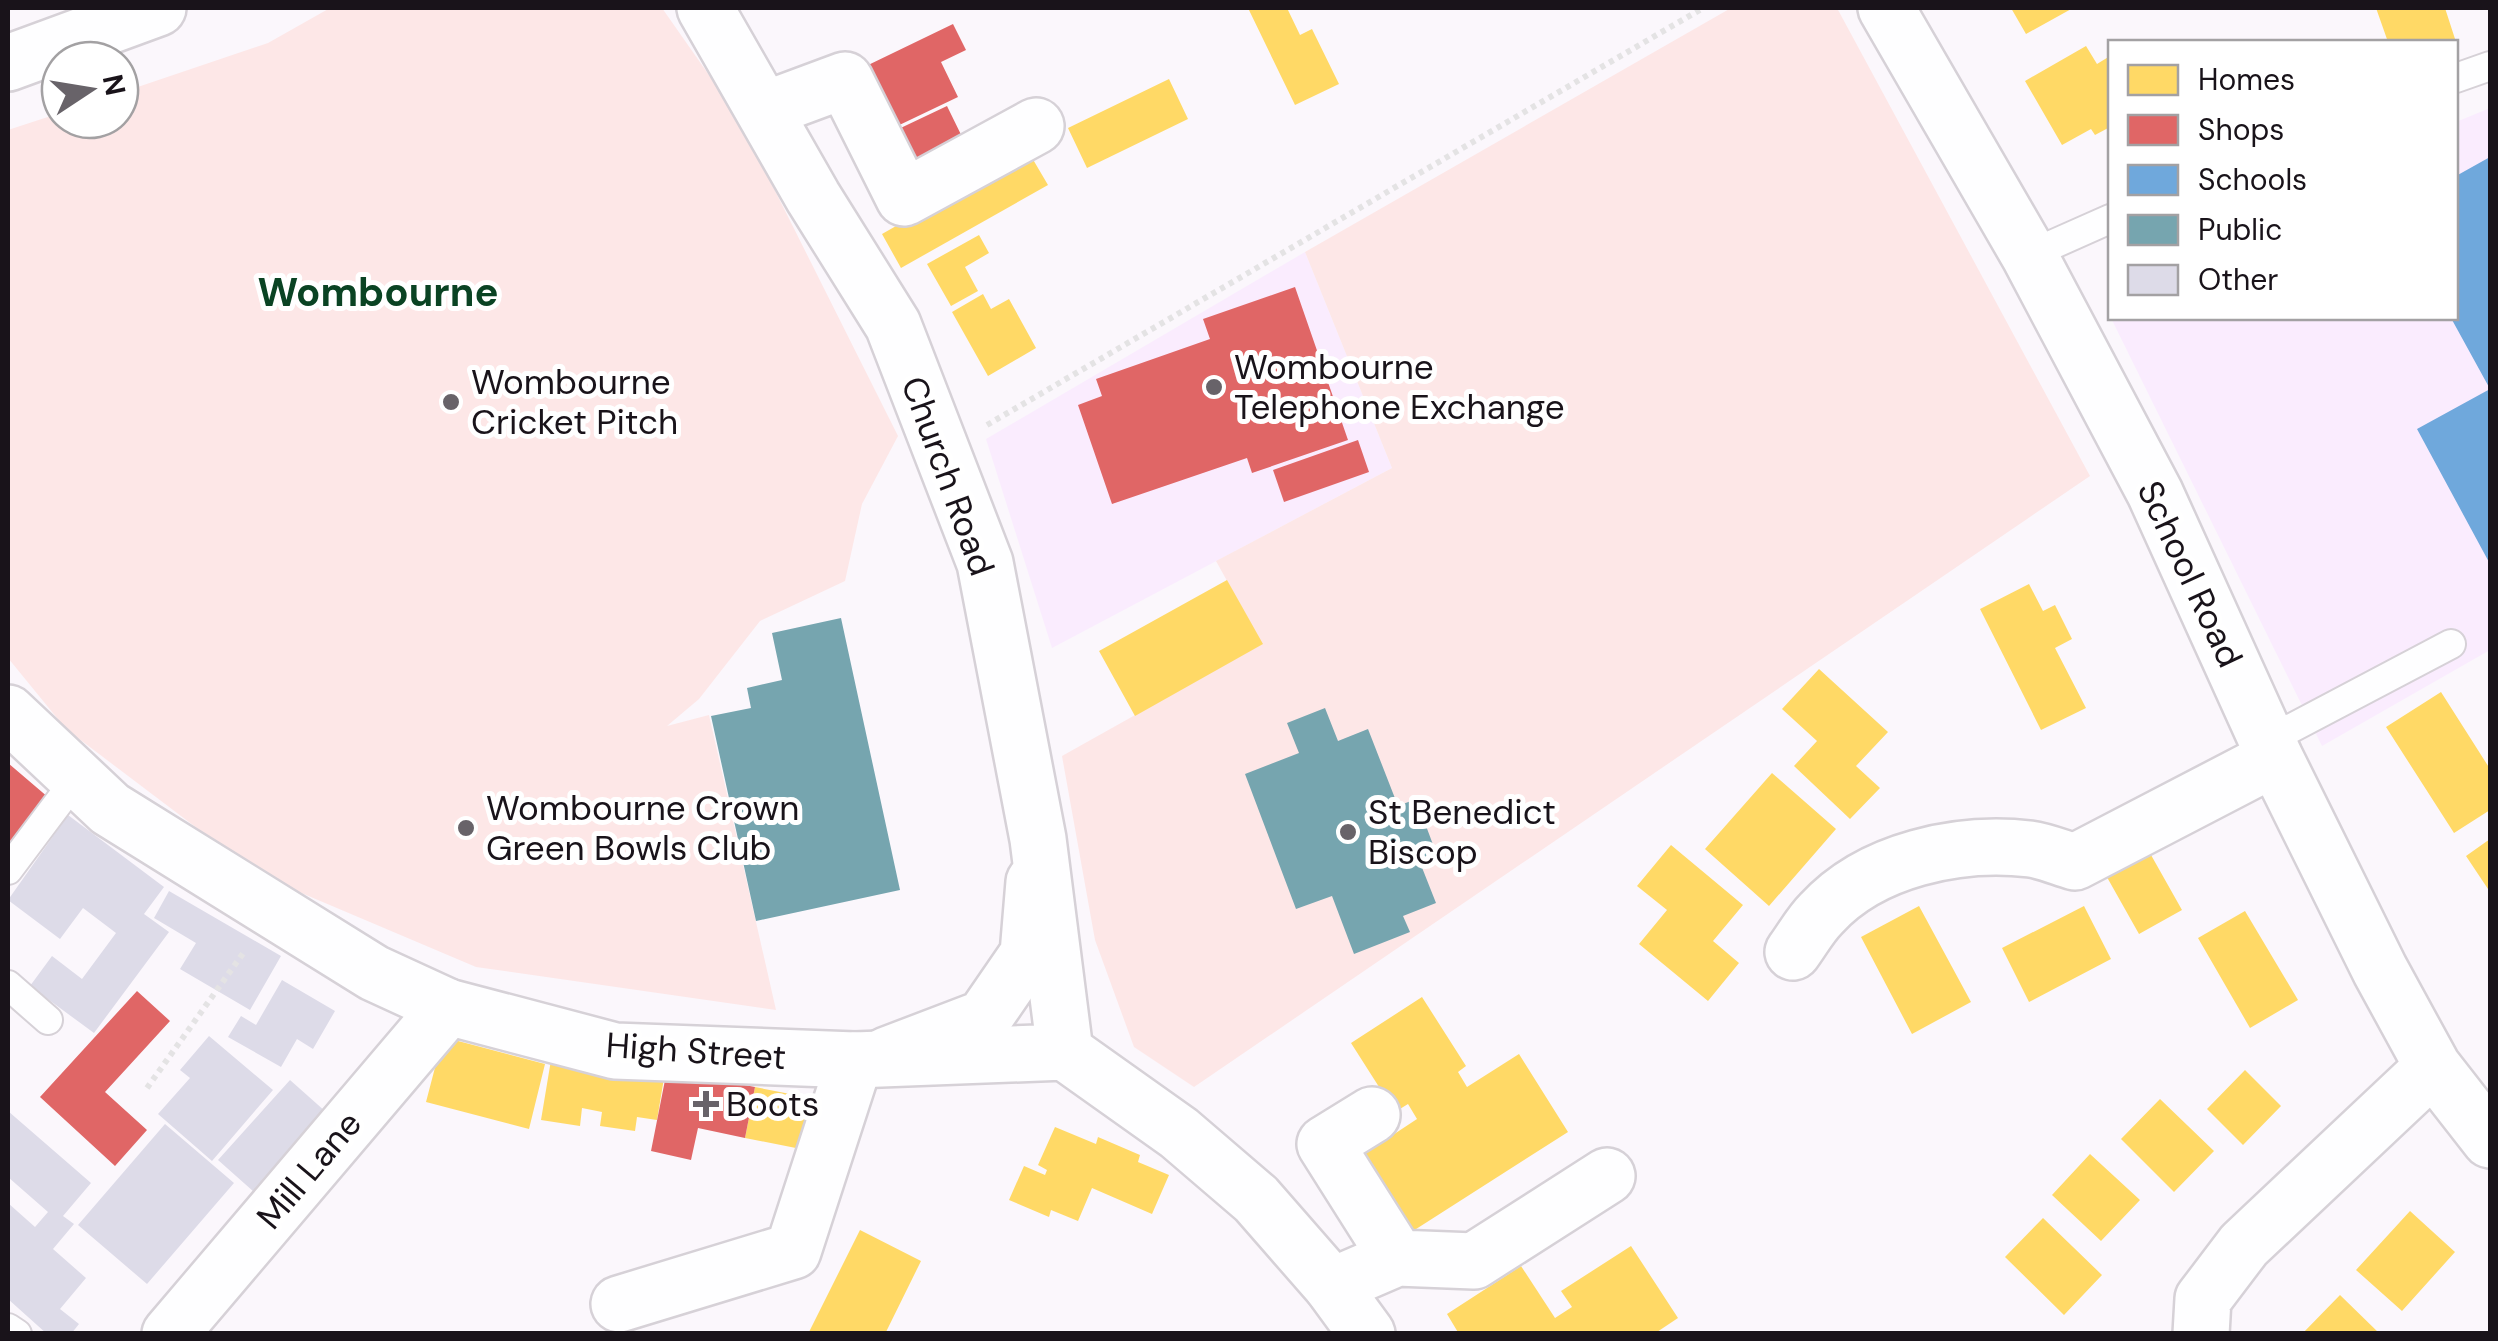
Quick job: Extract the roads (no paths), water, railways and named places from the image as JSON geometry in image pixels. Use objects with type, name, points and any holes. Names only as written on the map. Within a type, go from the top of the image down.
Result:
[{"type":"street","points":[[8,63],[158,8]]},
{"type":"street","name":"Church Road","points":[[704,8],[813,198],[893,325],[985,563],[1038,839],[1065,1052]]},
{"type":"street","name":"School Road","points":[[1886,8],[2029,255],[2154,494],[2271,749],[2380,970],[2433,1066],[2490,1140]]},
{"type":"street","points":[[764,110],[845,80],[904,198],[1036,126]]},
{"type":"street","name":"High Street","points":[[8,713],[110,809],[374,973],[448,1007],[615,1052],[865,1059],[1065,1052]]},
{"type":"street","points":[[1793,952],[1822,913],[1859,884],[1903,861],[1967,850],[2032,850],[2075,862],[2271,749]]},
{"type":"street","points":[[619,1304],[793,1251],[865,1059],[984,1018],[1028,954],[1038,839]]},
{"type":"street","name":"Mill Lane","points":[[170,1334],[448,1007]]},
{"type":"street","points":[[1065,1052],[1179,1133],[1256,1199],[1332,1286],[1367,1334]]},
{"type":"street","points":[[2202,1334],[2203,1300],[2244,1245],[2433,1066]]},
{"type":"street","points":[[1372,1114],[1325,1144],[1397,1258]]},
{"type":"street","points":[[1332,1286],[1397,1258],[1474,1261],[1607,1176]]},
{"type":"lane","points":[[2458,77],[2490,66]]},
{"type":"lane","points":[[2029,255],[2108,220]]},
{"type":"lane","points":[[2271,749],[2451,644]]},
{"type":"lane","points":[[8,870],[77,778]]},
{"type":"lane","points":[[8,985],[48,1020]]},
{"type":"lane","points":[[8,1328],[17,1334]]},
{"type":"place","name":"Wombourne Telephone Exchange","points":[[1214,387]]},
{"type":"place","name":"Wombourne Cricket Pitch","points":[[451,402]]},
{"type":"place","name":"Wombourne Crown Green Bowls Club","points":[[466,828]]},
{"type":"place","name":"St Benedict Biscop","points":[[1348,832]]},
{"type":"place","name":"Boots","points":[[706,1104]]},
{"type":"district","name":"Wombourne","points":[[378,292]]}]
